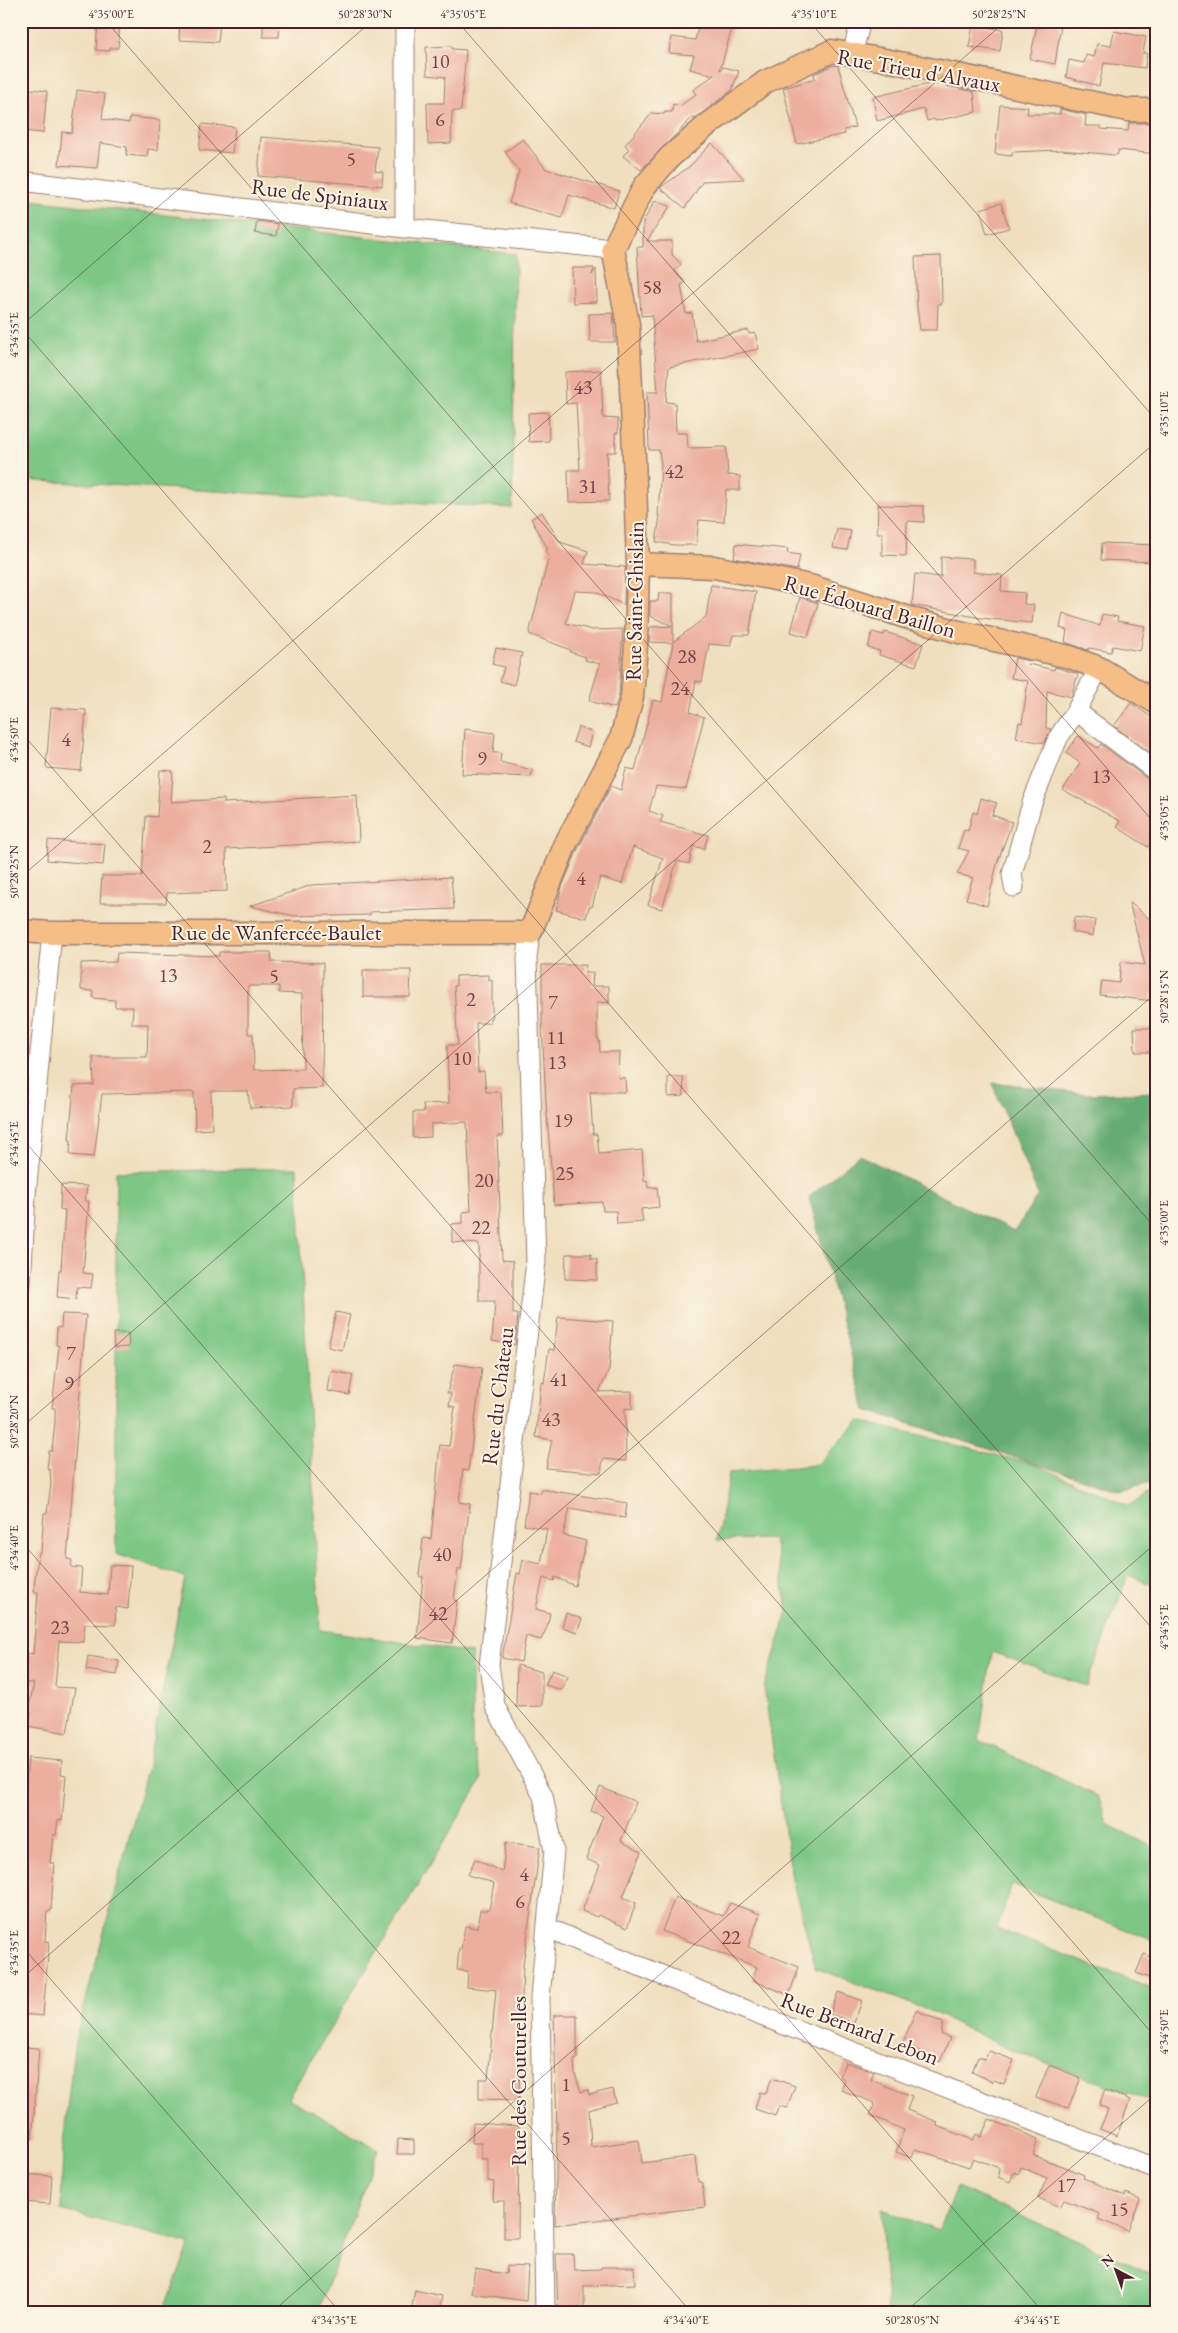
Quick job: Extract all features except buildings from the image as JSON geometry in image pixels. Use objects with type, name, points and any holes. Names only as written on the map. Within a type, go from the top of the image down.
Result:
[{"type":"main road","name":"Rue Trieu d'Alvaux","points":[[614,249],[644,187],[670,157],[705,127],[765,82],[832,51],[1128,110],[1157,110]]},
{"type":"main road","name":"Rue Saint-Ghislain","points":[[530,933],[566,843],[611,760],[628,720],[632,697],[636,645],[638,564],[628,324],[614,249]]},
{"type":"main road","name":"Rue Édouard Baillon","points":[[638,564],[714,567],[802,584],[909,618],[1070,657],[1098,668],[1157,703]]},
{"type":"main road","name":"Rue de Wanfercée-Baulet","points":[[21,930],[52,933],[530,933]]},
{"type":"street","points":[[405,21],[405,228]]},
{"type":"street","points":[[852,54],[861,21]]},
{"type":"street","name":"Rue de Spiniaux","points":[[21,181],[405,228],[614,249]]},
{"type":"street","points":[[1014,887],[1012,874],[1032,803],[1058,738],[1076,711],[1098,668]]},
{"type":"street","points":[[1076,711],[1157,772]]},
{"type":"street","points":[[21,1284],[30,1071],[52,933]]},
{"type":"street","name":"Rue du Château","points":[[530,933],[527,958],[536,1261],[489,1665],[495,1706],[543,1796],[554,1851]]},
{"type":"street","name":"Rue des Couturelles","points":[[545,2312],[540,1997],[554,1851]]},
{"type":"street","name":"Rue Bernard Lebon","points":[[548,1928],[751,2012],[1157,2169]]},
{"type":"green space","points":[[21,199],[516,254],[512,508],[21,480]]},
{"type":"green space","points":[[992,1083],[1087,1094],[1157,1092],[1157,1481],[1121,1491],[866,1410],[809,1197],[859,1155],[1014,1232],[1038,1195]]},
{"type":"green space","points":[[297,1168],[320,1630],[472,1653],[472,1744],[482,1779],[288,2098],[378,2149],[318,2312],[163,2312],[190,2244],[61,2210],[63,2144],[75,2041],[148,1766],[185,1577],[116,1554],[116,1172]]},
{"type":"green space","points":[[859,1421],[1036,1465],[1129,1506],[1149,1493],[1157,1494],[1157,1587],[1128,1575],[1086,1686],[992,1652],[979,1740],[1099,1797],[1107,1824],[1157,1849],[1157,1942],[1012,1884],[997,1929],[1157,1990],[1157,2103],[1008,2049],[935,2013],[816,1968],[792,1879],[764,1687],[788,1612],[774,1539],[717,1540],[729,1473],[816,1465]]},
{"type":"green space","points":[[957,2187],[1157,2276],[1157,2312],[887,2312],[882,2209],[938,2231]]}]
